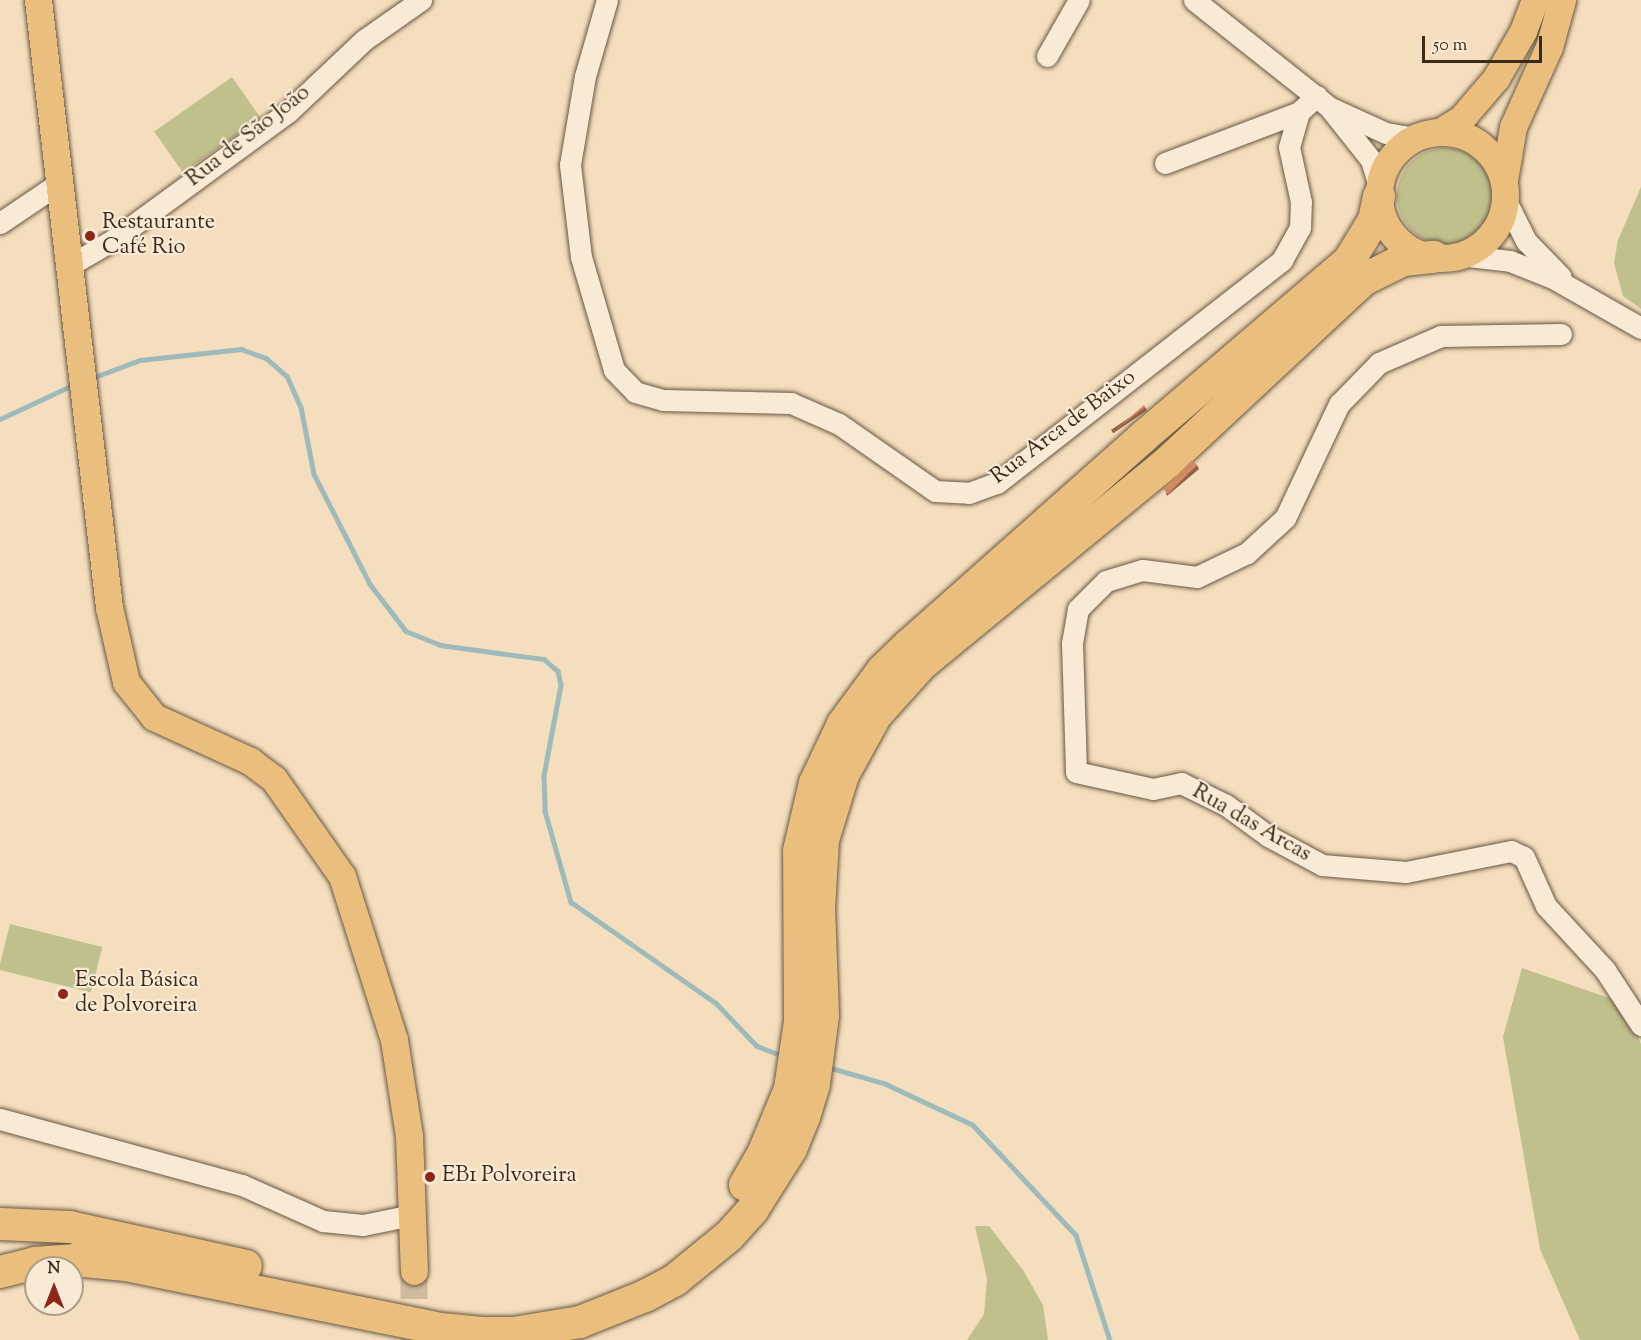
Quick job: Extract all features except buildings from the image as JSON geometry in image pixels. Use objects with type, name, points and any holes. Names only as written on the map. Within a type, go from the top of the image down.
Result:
[{"type":"highway","points":[[0,1224],[59,1226],[117,1235],[362,1294],[486,1315],[524,1315],[583,1304],[652,1272],[697,1241],[750,1179],[789,1089],[800,1021],[799,851],[815,783],[843,724],[884,670],[909,645],[1142,438],[1349,261],[1374,220],[1379,192]]},
{"type":"highway","points":[[0,1272],[35,1263],[75,1260],[168,1271],[441,1329],[514,1333],[580,1322],[645,1296],[675,1280],[729,1236],[753,1209],[785,1159],[814,1084],[823,1016],[819,909],[823,840],[843,775],[876,715],[922,664],[1168,462],[1364,280],[1403,260],[1447,256]]},
{"type":"highway","points":[[0,1214],[70,1216],[95,1222],[117,1235]]},
{"type":"highway","points":[[0,1240],[57,1240],[100,1248],[261,1291]]},
{"type":"main road","points":[[38,0],[109,607],[126,682],[154,717],[250,761],[274,779],[342,876],[394,1040],[409,1137],[414,1271]]},
{"type":"main road","points":[[1535,0],[1523,32],[1496,78],[1461,119],[1440,132],[1413,138],[1394,153],[1379,192],[1387,225],[1396,237],[1420,254],[1447,256],[1474,249],[1491,234],[1503,214],[1506,152],[1513,127],[1549,47],[1562,0]]},
{"type":"main road","points":[[1440,132],[1462,135],[1482,146],[1497,163],[1505,191]]},
{"type":"street","name":"Rua de São João","points":[[69,265],[113,240],[289,111],[364,40],[421,0]]},
{"type":"street","name":"Rua Arca de Baixo","points":[[607,0],[585,76],[570,165],[581,257],[614,370],[635,392],[663,400],[791,403],[839,424],[935,491],[969,493],[997,483],[1282,260],[1299,228],[1301,202],[1289,147],[1299,112]]},
{"type":"street","points":[[1047,56],[1079,0]]},
{"type":"street","points":[[1194,0],[1323,101],[1386,133],[1413,138]]},
{"type":"street","points":[[1166,163],[1323,101]]},
{"type":"street","points":[[1323,101],[1371,160],[1379,192]]},
{"type":"street","points":[[0,223],[59,183]]},
{"type":"street","points":[[1505,191],[1526,241],[1577,292]]},
{"type":"street","points":[[1447,256],[1510,261],[1577,292],[1641,328]]},
{"type":"street","name":"Rua das Arcas","points":[[1561,334],[1441,336],[1379,363],[1339,404],[1286,518],[1247,553],[1197,577],[1142,570],[1106,581],[1078,609],[1072,643],[1076,772],[1153,789],[1181,783],[1226,805],[1268,836],[1322,865],[1406,872],[1511,851],[1524,857],[1546,906],[1605,970],[1641,1024]]},
{"type":"street","points":[[0,1119],[242,1185],[323,1221],[363,1225],[412,1215]]},
{"type":"green space","points":[[232,77],[261,118],[183,172],[154,131]]},
{"type":"green space","points":[[1445,148],[1463,152],[1479,162],[1489,178],[1493,196],[1489,214],[1479,230],[1463,240],[1445,244],[1427,240],[1411,230],[1401,214],[1397,196],[1401,178],[1411,162],[1427,152]]},
{"type":"green space","points":[[1641,187],[1641,309],[1623,296],[1614,263],[1618,240]]},
{"type":"green space","points":[[10,924],[102,947],[91,993],[0,970]]},
{"type":"green space","points":[[1522,968],[1615,1000],[1627,1011],[1641,1044],[1641,1340],[1580,1340],[1540,1249],[1503,1037]]},
{"type":"green space","points":[[975,1226],[989,1226],[1023,1270],[1043,1305],[1048,1340],[967,1340],[984,1314],[987,1279]]},
{"type":"waterway","points":[[92,378],[140,360],[241,349],[266,358],[287,376],[301,407],[314,474],[370,584],[406,631],[440,645],[544,659],[558,671],[561,685],[544,776],[545,811],[571,902],[716,1003],[757,1046],[785,1057]]},
{"type":"waterway","points":[[0,419],[73,385]]},
{"type":"waterway","points":[[828,1067],[886,1084],[973,1125],[1076,1235],[1110,1340]]},
{"type":"tunnel","points":[[414,1271],[414,1340]]},
{"type":"place","name":"Restaurante Café Rio","points":[[90,236]]},
{"type":"place","name":"Escola Básica de Polvoreira","points":[[63,994]]},
{"type":"place","name":"EB1 Polvoreira","points":[[430,1177]]}]
